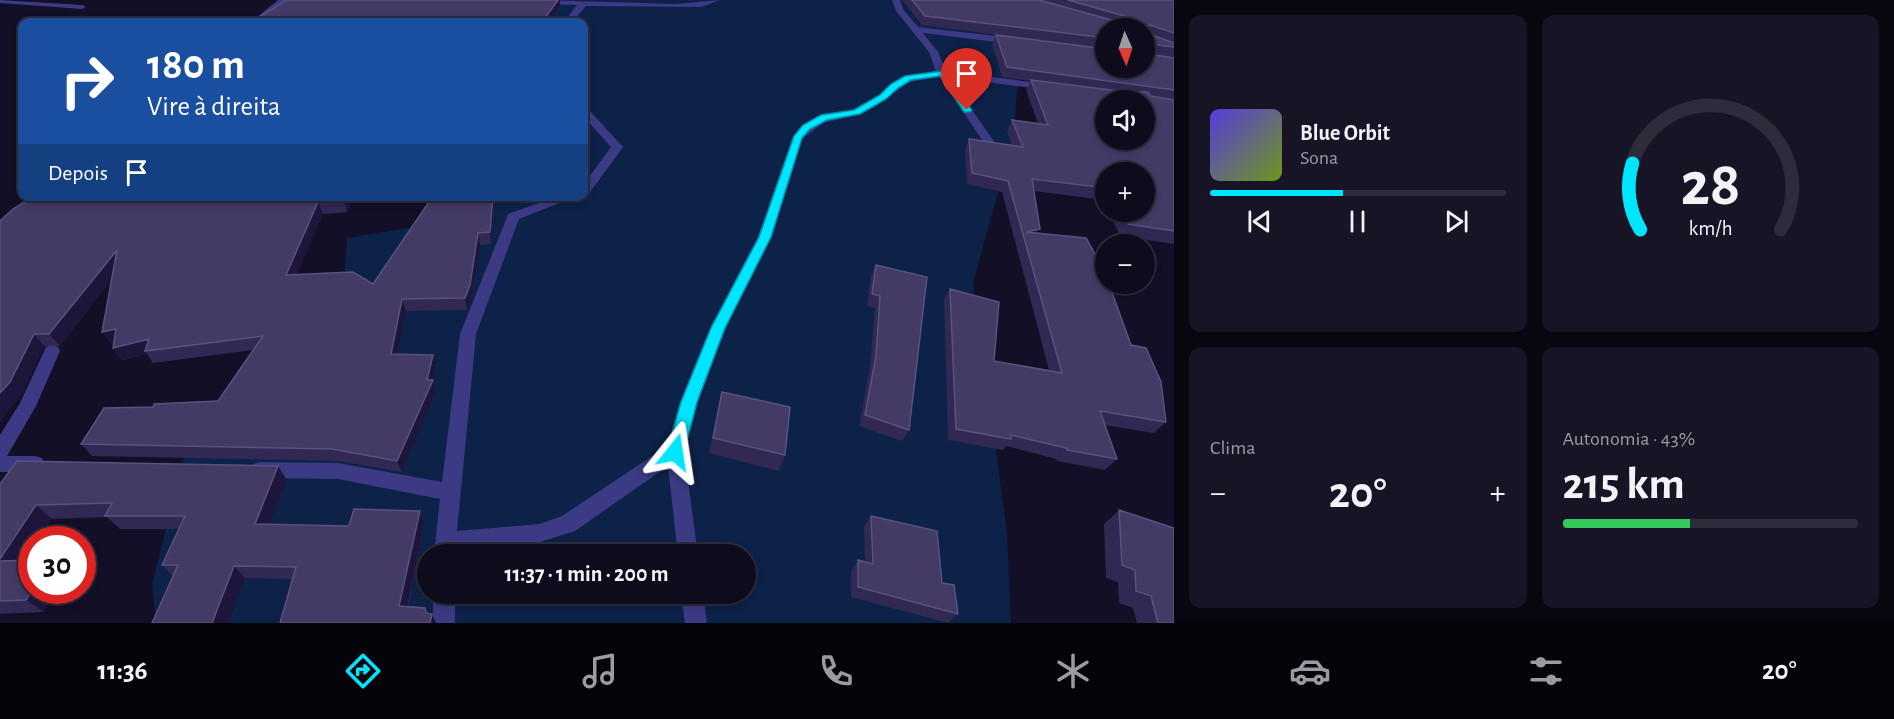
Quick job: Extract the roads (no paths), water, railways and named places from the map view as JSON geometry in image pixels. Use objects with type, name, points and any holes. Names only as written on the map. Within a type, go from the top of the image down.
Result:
[{"type":"street","points":[[260,18],[283,0]]},
{"type":"street","points":[[536,2],[582,5],[692,6],[716,0]]},
{"type":"street","points":[[896,0],[899,9],[918,30],[933,52],[942,73],[992,147]]},
{"type":"street","points":[[0,1],[82,6]]},
{"type":"street","points":[[571,18],[582,5]]},
{"type":"street","points":[[918,30],[1023,42]]},
{"type":"street","points":[[687,544],[675,452],[689,402],[718,328],[765,237],[797,138],[806,127],[825,117],[856,112],[874,104],[894,86],[909,78],[942,73],[1065,89]]},
{"type":"street","points":[[588,115],[617,147],[588,187]]},
{"type":"street","points":[[444,544],[468,334],[513,218],[558,201]]},
{"type":"street","points":[[0,452],[27,406],[52,351]]},
{"type":"street","points":[[470,544],[540,533],[568,524],[616,489],[675,452]]},
{"type":"street","points":[[0,464],[48,465]]},
{"type":"street","points":[[237,469],[338,471],[450,492]]},
{"type":"street","points":[[444,604],[444,623]]},
{"type":"street","points":[[694,604],[696,623]]},
{"type":"water","points":[[507,0],[992,0],[997,5],[1019,68],[1013,138],[973,283],[1007,532],[1011,623],[156,623],[152,585],[190,431],[337,379],[347,238],[433,224],[436,201],[588,201],[588,18],[501,18]]}]
